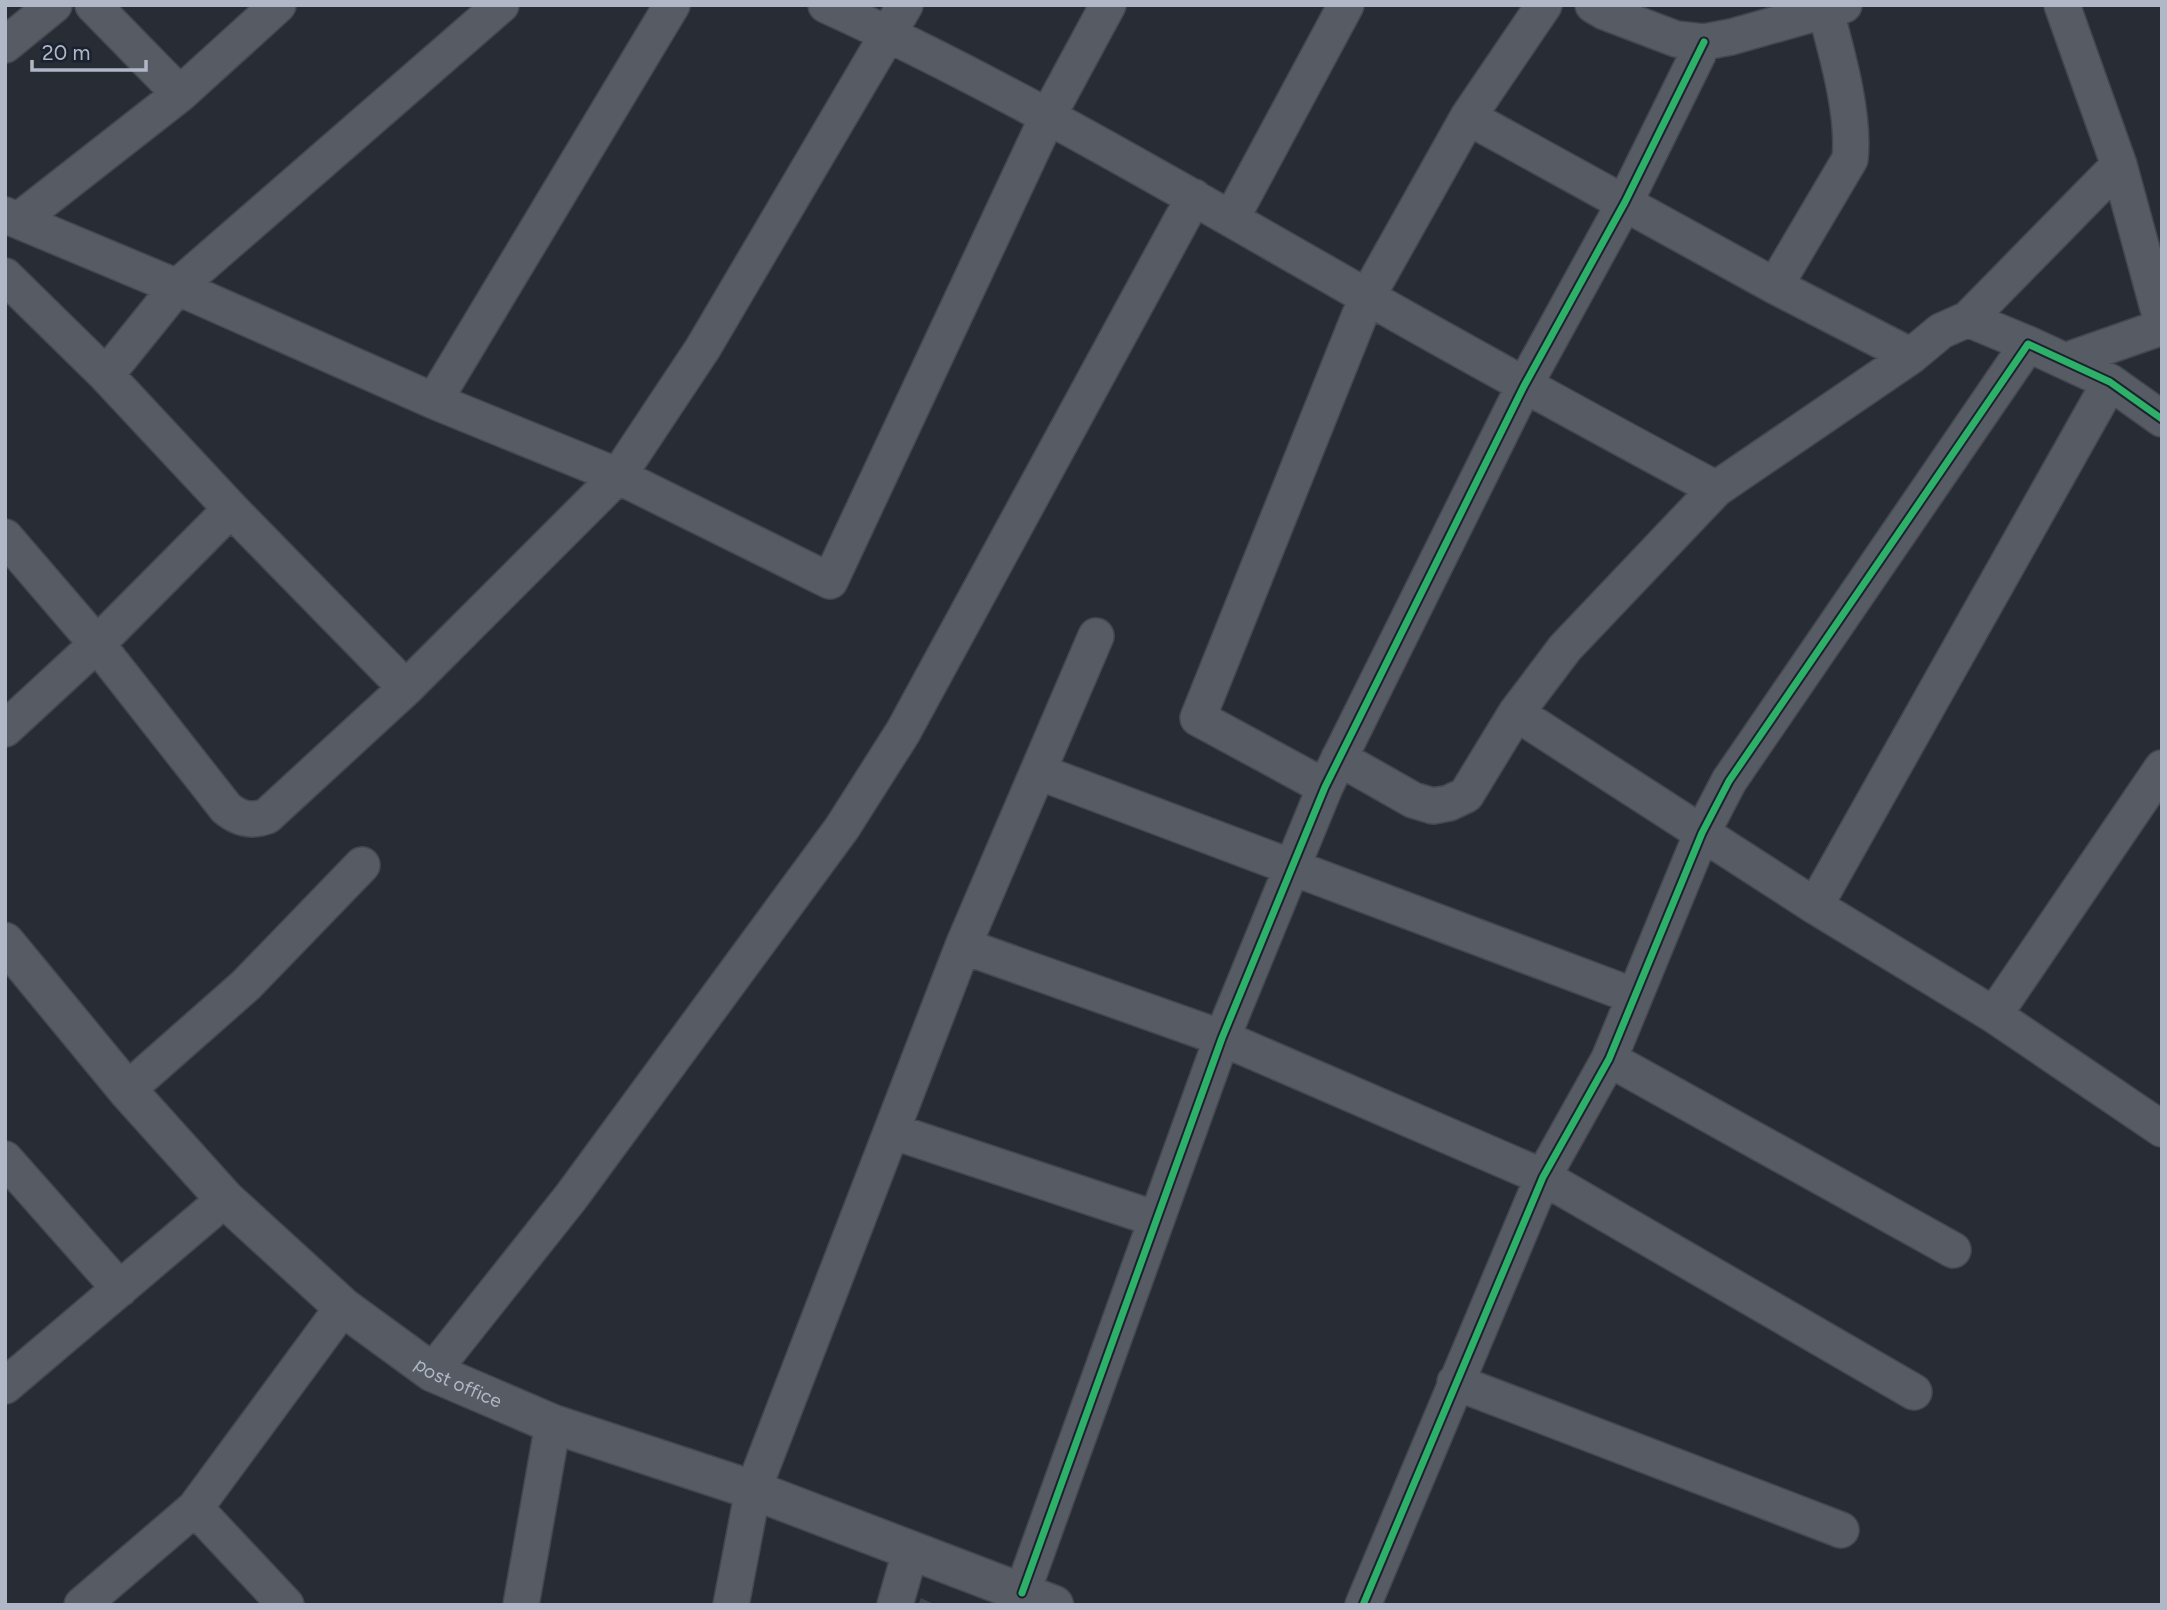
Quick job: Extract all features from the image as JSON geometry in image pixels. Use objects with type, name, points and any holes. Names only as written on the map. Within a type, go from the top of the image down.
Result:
[{"type":"street","points":[[5,46],[54,5]]},
{"type":"street","points":[[93,5],[180,94]]},
{"type":"street","points":[[12,217],[180,94],[278,5]]},
{"type":"street","points":[[106,375],[177,287],[500,5]]},
{"type":"street","points":[[434,401],[671,5]]},
{"type":"street","points":[[827,5],[896,19],[933,54],[1194,197],[1524,386],[1716,489]]},
{"type":"street","points":[[12,217],[434,401],[618,476],[830,581],[1048,117],[1108,5]]},
{"type":"street","points":[[1231,219],[1346,5]]},
{"type":"street","points":[[1544,5],[1468,117],[1367,297],[1198,718],[1332,772],[1433,806],[1450,803],[1466,795],[1516,713],[1565,648],[1716,489],[1911,356],[1941,331],[1968,319],[2119,164]]},
{"type":"street","points":[[1593,5],[1676,39],[1704,42],[1731,37],[1831,7],[1853,136],[1850,159],[1775,286]]},
{"type":"street","points":[[2062,5],[2119,164],[2162,325],[2065,361]]},
{"type":"street","points":[[5,537],[97,644],[226,808],[234,816],[246,819],[257,820],[267,816],[407,688],[618,476],[703,348],[896,19]]},
{"type":"street","points":[[1038,1599],[1156,1219],[1222,1038],[1332,772],[1524,386],[1625,202],[1704,42]]},
{"type":"street","points":[[1468,117],[1775,286],[1911,356]]},
{"type":"street","points":[[432,1373],[572,1197],[842,828],[903,732],[1194,197]]},
{"type":"street","points":[[5,276],[106,375],[231,509],[407,688]]},
{"type":"street","points":[[1968,319],[2110,383],[2162,419]]},
{"type":"street","points":[[1363,1605],[1543,1177],[1609,1059],[1702,834],[1729,781],[2028,344]]},
{"type":"street","points":[[1815,906],[2110,383]]},
{"type":"street","points":[[5,729],[97,644],[231,509]]},
{"type":"street","points":[[732,1605],[753,1490],[963,946],[1096,636]]},
{"type":"street","points":[[1516,713],[1815,906],[1994,1015],[2162,1129]]},
{"type":"street","points":[[1994,1015],[2162,768]]},
{"type":"street","points":[[1039,772],[1634,996]]},
{"type":"street","points":[[127,1090],[246,985],[362,865]]},
{"type":"street","name":"post office","points":[[5,942],[127,1090],[225,1199],[343,1307],[432,1373],[553,1424],[753,1490],[1038,1599]]},
{"type":"street","points":[[963,946],[1222,1038],[1543,1177],[1914,1392]]},
{"type":"street","points":[[1609,1059],[1953,1250]]},
{"type":"street","points":[[892,1132],[1156,1219]]},
{"type":"street","points":[[5,1158],[120,1289]]},
{"type":"street","points":[[5,1387],[225,1199]]},
{"type":"street","points":[[82,1605],[195,1507],[343,1307]]},
{"type":"street","points":[[1455,1382],[1841,1530]]},
{"type":"street","points":[[522,1605],[553,1424]]},
{"type":"street","points":[[195,1507],[286,1605]]},
{"type":"street","points":[[895,1605],[911,1549]]},
{"type":"building","points":[[921,1598],[936,1605],[918,1605]]},
{"type":"cycle path","points":[[1022,1593],[1222,1038],[1325,787],[1524,386],[1625,202],[1704,42]]},
{"type":"cycle path","points":[[1363,1605],[1543,1177],[1609,1059],[1702,833],[1729,781],[2028,344],[2110,382],[2162,419]]}]
